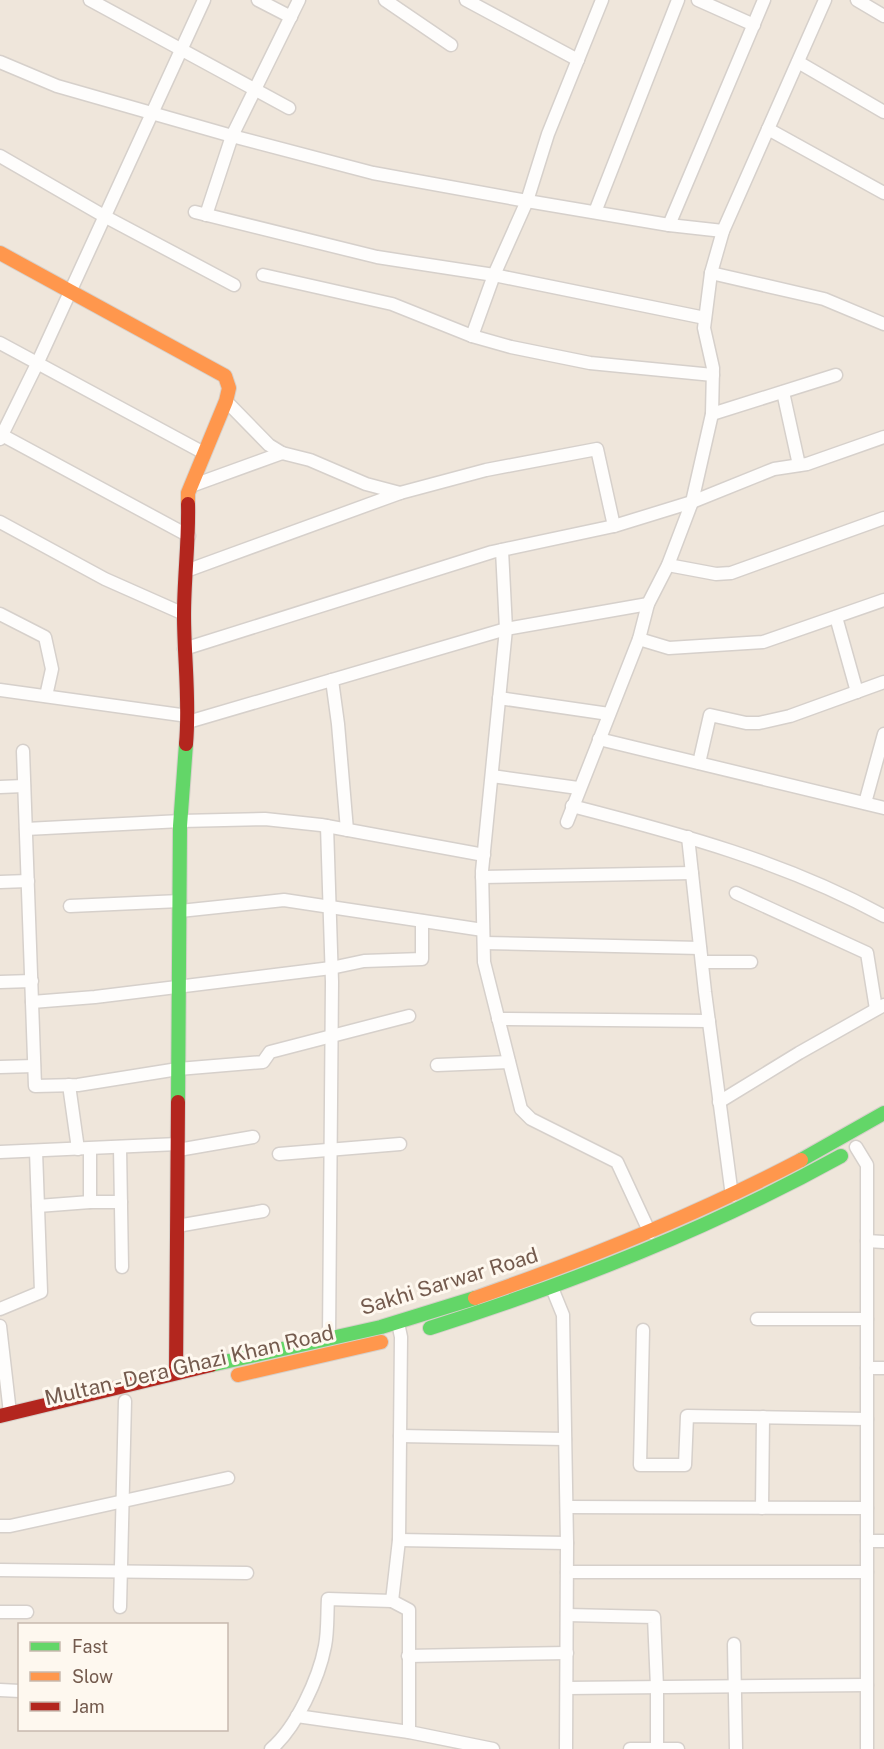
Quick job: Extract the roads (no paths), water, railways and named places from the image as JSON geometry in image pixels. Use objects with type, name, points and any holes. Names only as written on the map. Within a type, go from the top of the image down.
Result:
[{"type":"main road","points":[[0,253],[225,376],[229,388],[226,401],[188,493],[189,536],[184,614],[188,719],[181,821],[176,1373]]},
{"type":"main road","name":"Sakhi Sarwar Road","points":[[5,1415],[176,1373],[398,1323],[546,1273],[650,1233],[732,1196],[841,1139],[884,1113]]},
{"type":"main road","name":"Multan - Dera Ghazi Khan Road","points":[[219,1379],[401,1337],[552,1288],[693,1232],[790,1185],[861,1144]]},
{"type":"main road","points":[[782,1171],[790,1185]]},
{"type":"street","points":[[90,0],[289,108]]},
{"type":"street","points":[[189,536],[1,436],[37,364],[204,0]]},
{"type":"street","points":[[258,0],[291,17]]},
{"type":"street","points":[[299,0],[232,136],[200,213],[377,257],[494,275],[705,318]]},
{"type":"street","points":[[386,0],[451,45]]},
{"type":"street","points":[[403,12],[409,0]]},
{"type":"street","points":[[466,0],[578,60]]},
{"type":"street","points":[[472,336],[494,275],[528,201],[548,134],[602,0]]},
{"type":"street","points":[[595,212],[678,0]]},
{"type":"street","points":[[698,0],[754,25]]},
{"type":"street","points":[[669,225],[764,0]]},
{"type":"street","points":[[567,822],[578,788],[639,639],[648,604],[668,565],[692,502],[712,414],[713,375],[704,328],[711,273],[723,231],[825,0]]},
{"type":"street","points":[[857,0],[884,16]]},
{"type":"street","points":[[0,62],[57,86],[373,173],[669,225],[723,231]]},
{"type":"street","points":[[798,62],[884,112]]},
{"type":"street","points":[[768,129],[884,193]]},
{"type":"street","points":[[0,156],[104,216],[234,285]]},
{"type":"street","points":[[711,273],[824,299],[884,324]]},
{"type":"street","points":[[263,275],[392,304],[472,336],[511,347],[590,363],[713,375]]},
{"type":"street","points":[[0,343],[204,453]]},
{"type":"street","points":[[712,414],[836,375]]},
{"type":"street","points":[[783,392],[799,465]]},
{"type":"street","points":[[226,401],[269,445],[282,453],[310,460],[366,484],[400,493]]},
{"type":"street","points":[[184,648],[502,550],[614,526],[692,502],[774,469],[799,465],[884,437]]},
{"type":"street","points":[[186,571],[400,493],[486,470],[597,449],[614,526]]},
{"type":"street","points":[[191,486],[282,453]]},
{"type":"street","points":[[668,565],[716,574],[731,573],[884,518]]},
{"type":"street","points":[[0,522],[105,579],[184,614]]},
{"type":"street","points":[[502,550],[506,629],[482,877],[484,962],[521,1109],[531,1119],[617,1162],[650,1233]]},
{"type":"street","points":[[639,639],[669,648],[745,645],[763,642],[884,600]]},
{"type":"street","points":[[0,690],[188,719],[506,629],[648,604]]},
{"type":"street","points":[[0,614],[45,637],[52,669],[46,696]]},
{"type":"street","points":[[836,617],[857,692]]},
{"type":"street","points":[[332,680],[347,830]]},
{"type":"street","points":[[699,763],[710,715],[746,723],[759,723],[790,716],[884,682]]},
{"type":"street","points":[[499,698],[609,714]]},
{"type":"street","points":[[865,803],[884,734]]},
{"type":"street","points":[[599,739],[884,808]]},
{"type":"street","points":[[23,751],[35,1086],[69,1085],[178,1069],[264,1062],[270,1052],[409,1016]]},
{"type":"street","points":[[492,776],[578,788]]},
{"type":"street","points":[[0,787],[24,786]]},
{"type":"street","points":[[572,806],[733,850],[845,895],[884,916]]},
{"type":"street","points":[[26,829],[265,819],[327,826],[484,855]]},
{"type":"street","points":[[327,826],[331,968],[329,1338]]},
{"type":"street","points":[[688,837],[732,1196]]},
{"type":"street","points":[[482,877],[692,873]]},
{"type":"street","points":[[0,882],[28,881]]},
{"type":"street","points":[[719,1102],[880,1007],[867,953],[736,893]]},
{"type":"street","points":[[70,906],[180,906],[284,900],[422,921],[483,936],[700,948]]},
{"type":"street","points":[[32,1002],[95,997],[331,968],[364,961],[422,959],[422,921]]},
{"type":"street","points":[[702,962],[751,963]]},
{"type":"street","points":[[0,982],[32,981]]},
{"type":"street","points":[[498,1020],[709,1021]]},
{"type":"street","points":[[437,1065],[509,1062]]},
{"type":"street","points":[[0,1067],[34,1066]]},
{"type":"street","points":[[69,1085],[84,1149],[90,1202]]},
{"type":"street","points":[[0,1152],[178,1147],[253,1137]]},
{"type":"street","points":[[279,1154],[400,1144]]},
{"type":"street","points":[[861,1144],[867,1165],[867,1749]]},
{"type":"street","points":[[120,1147],[122,1267]]},
{"type":"street","points":[[0,1309],[41,1292],[36,1151]]},
{"type":"street","points":[[38,1206],[121,1202]]},
{"type":"street","points":[[177,1227],[263,1211]]},
{"type":"street","points":[[867,1241],[884,1242]]},
{"type":"street","points":[[552,1288],[563,1315],[567,1507],[566,1749]]},
{"type":"street","points":[[757,1320],[867,1320]]},
{"type":"street","points":[[392,1601],[399,1540],[401,1337],[398,1323]]},
{"type":"street","points":[[0,1326],[5,1415]]},
{"type":"street","points":[[643,1330],[640,1465],[685,1465],[687,1416],[867,1419]]},
{"type":"street","points":[[867,1368],[884,1368]]},
{"type":"street","points":[[120,1607],[125,1401]]},
{"type":"street","points":[[762,1508],[763,1417]]},
{"type":"street","points":[[400,1436],[565,1439]]},
{"type":"street","points":[[0,1526],[10,1526],[124,1502],[228,1478]]},
{"type":"street","points":[[567,1507],[867,1508]]},
{"type":"street","points":[[399,1540],[567,1543]]},
{"type":"street","points":[[867,1541],[884,1541]]},
{"type":"street","points":[[0,1570],[247,1573]]},
{"type":"street","points":[[567,1572],[867,1572]]},
{"type":"street","points":[[271,1749],[282,1740],[307,1699],[325,1646],[328,1599],[392,1601],[409,1610],[409,1732]]},
{"type":"street","points":[[0,1612],[27,1612]]},
{"type":"street","points":[[567,1615],[654,1617],[657,1749]]},
{"type":"street","points":[[734,1644],[736,1749]]},
{"type":"street","points":[[408,1656],[567,1653]]},
{"type":"street","points":[[567,1688],[867,1685]]},
{"type":"street","points":[[0,1690],[18,1691]]},
{"type":"street","points":[[297,1716],[409,1732],[493,1749]]},
{"type":"street","points":[[630,1749],[678,1749]]}]
